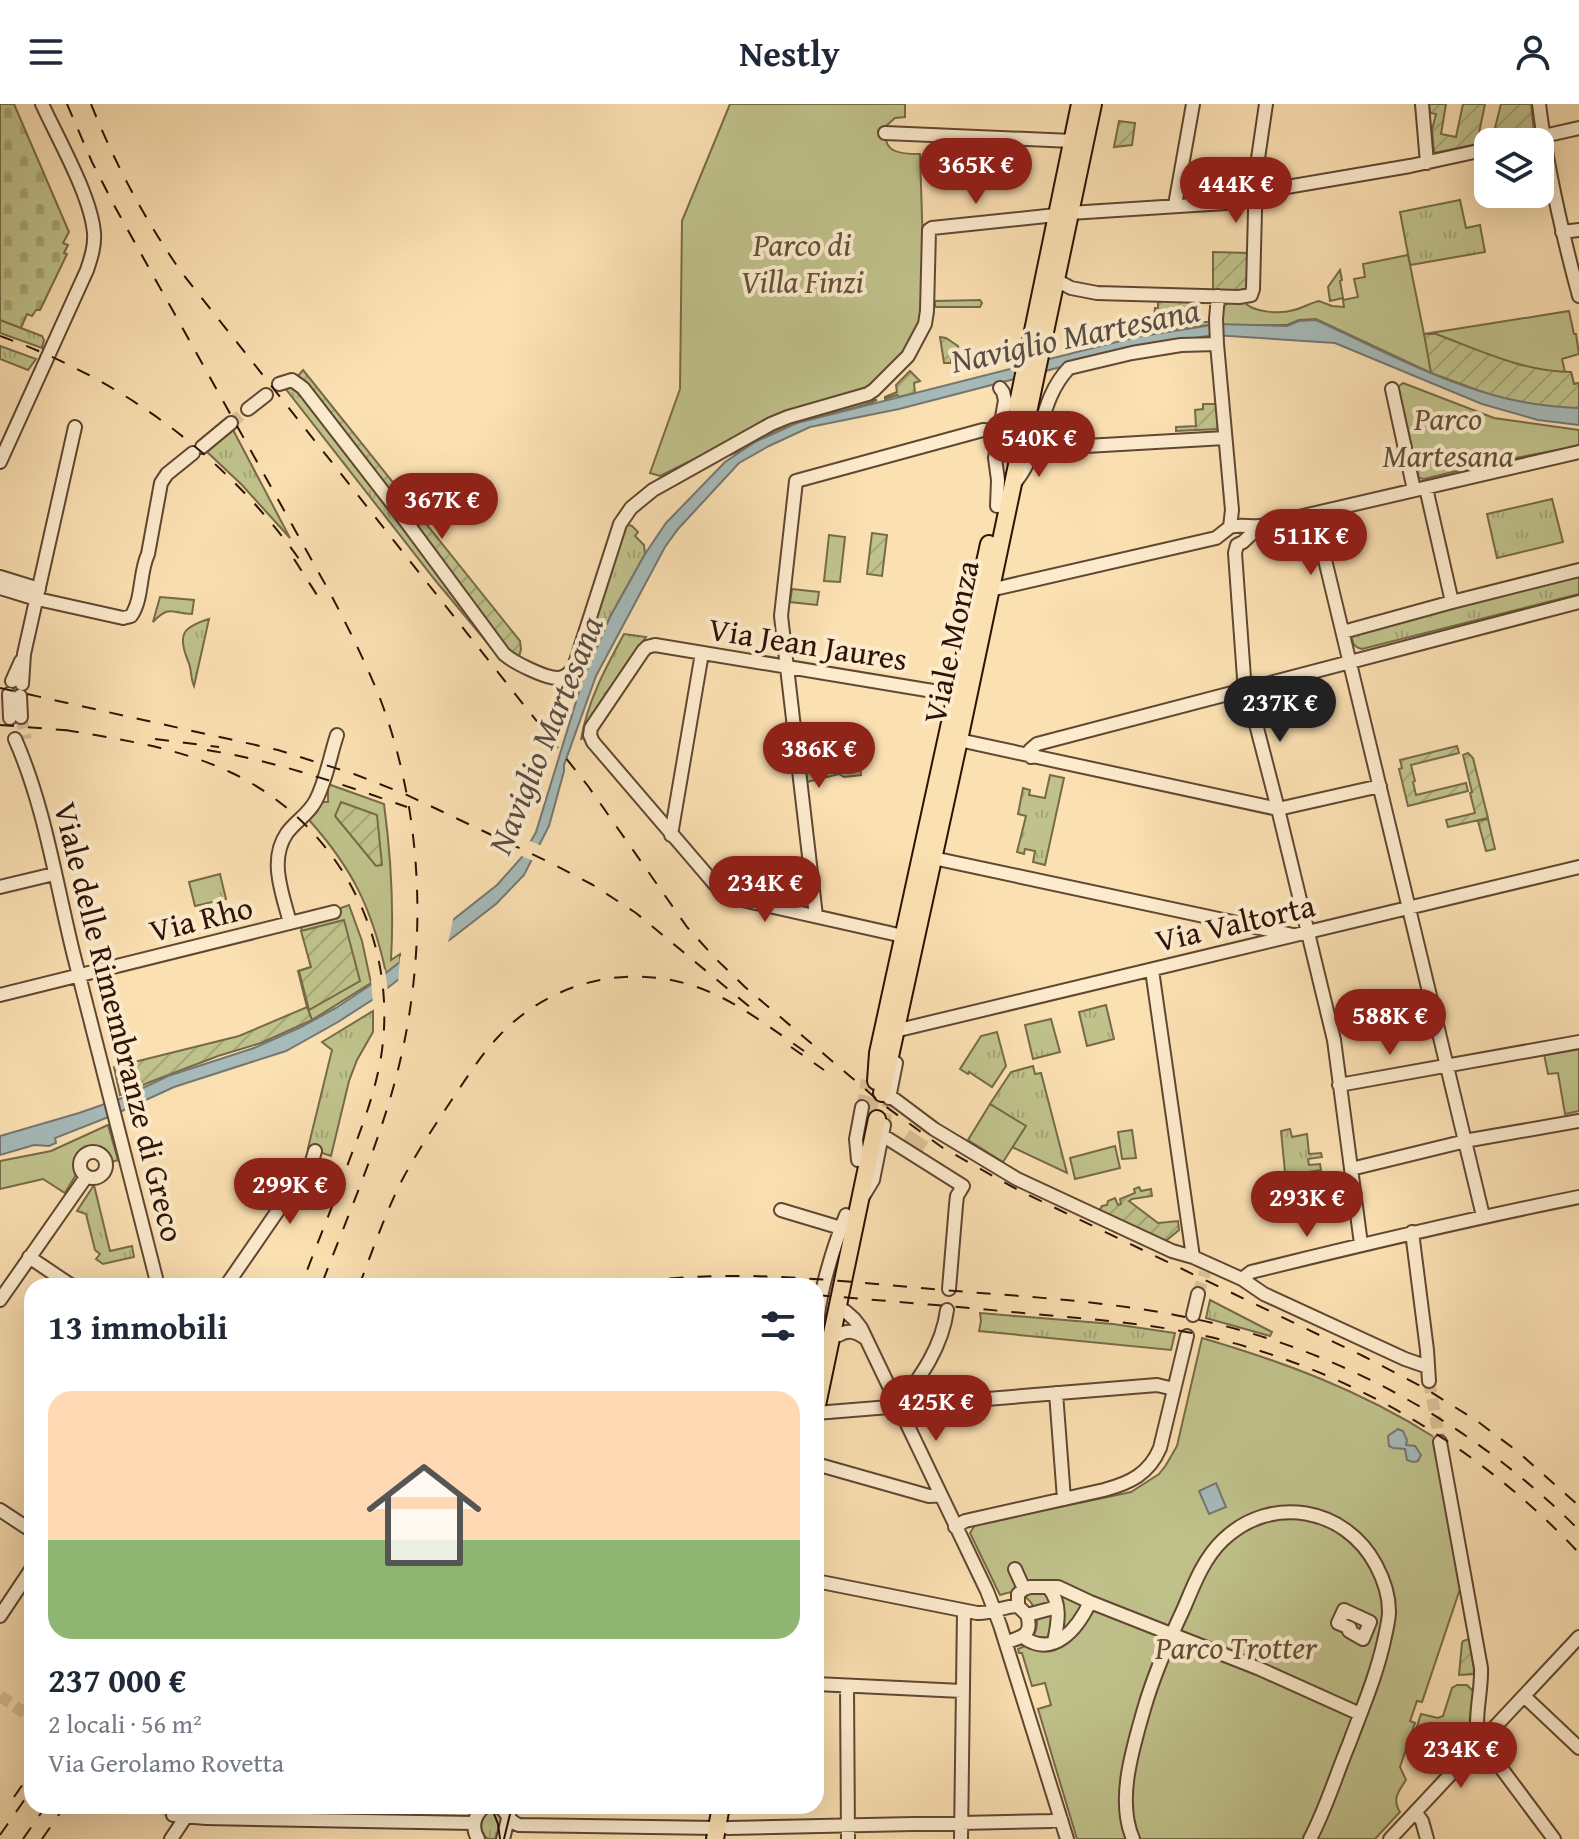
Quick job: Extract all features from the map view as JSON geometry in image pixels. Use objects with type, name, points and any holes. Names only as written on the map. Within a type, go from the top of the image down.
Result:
[{"type":"main road","name":"Viale Monza","points":[[881,1091],[878,1053],[910,938],[997,506],[1056,280],[1072,141],[1080,104]]},
{"type":"main road","name":"Viale Monza","points":[[927,856],[959,740],[1063,214],[1093,104]]},
{"type":"main road","name":"Viale Monza","points":[[881,1091],[900,1026],[910,938]]},
{"type":"main road","points":[[824,1343],[858,1160],[875,1120]]},
{"type":"main road","points":[[824,1327],[847,1224],[859,1201],[875,1120]]},
{"type":"main road","points":[[721,1834],[729,1814]]},
{"type":"street","points":[[0,462],[87,270],[94,248],[93,222],[87,204],[42,104]]},
{"type":"street","points":[[1175,205],[1193,104]]},
{"type":"street","points":[[1056,280],[1075,289],[1097,293],[1244,297],[1252,294],[1256,172],[1266,104]]},
{"type":"street","points":[[1422,104],[1427,163]]},
{"type":"street","points":[[1539,104],[1543,128]]},
{"type":"street","points":[[1554,134],[1579,128]]},
{"type":"street","points":[[885,133],[1072,141]]},
{"type":"street","points":[[279,384],[292,380],[303,388],[402,516],[500,651],[516,663],[555,678],[565,676],[574,667],[620,524],[639,500],[662,484],[775,422],[871,393],[906,358],[925,324],[929,230],[932,228],[1063,214],[1237,202],[1272,189],[1474,152]]},
{"type":"street","points":[[1554,189],[1579,296]]},
{"type":"street","points":[[1562,232],[1579,230]]},
{"type":"street","points":[[1218,296],[1217,341],[1236,535],[1244,678],[1278,809],[1302,934],[1333,1036],[1361,1244]]},
{"type":"street","name":"Viale Monza","points":[[1011,485],[1020,476],[1034,449],[1047,404],[1069,368],[1132,353],[1217,341]]},
{"type":"street","name":"Viale Monza","points":[[997,506],[995,458],[1005,400],[1000,388]]},
{"type":"street","points":[[1392,389],[1452,602]]},
{"type":"street","points":[[248,409],[266,395]]},
{"type":"street","points":[[0,588],[38,594],[129,618],[135,611],[159,487],[164,477],[231,423]]},
{"type":"street","points":[[15,717],[16,689],[75,427]]},
{"type":"street","points":[[816,916],[781,616],[796,481],[983,430],[1000,432]]},
{"type":"street","points":[[1034,449],[1225,438]]},
{"type":"street","points":[[990,590],[1236,535],[1260,526],[1579,452]]},
{"type":"street","points":[[1314,514],[1483,1216]]},
{"type":"street","points":[[996,565],[1009,577],[1030,581]]},
{"type":"street","points":[[1343,632],[1579,570]]},
{"type":"street","points":[[0,577],[38,594]]},
{"type":"street","points":[[1031,757],[1030,750],[1037,744],[1579,602]]},
{"type":"street","name":"Via Jean Jaures","points":[[671,835],[593,742],[590,732],[643,651],[650,646],[957,695]]},
{"type":"street","points":[[702,653],[671,835],[725,896],[910,938]]},
{"type":"street","name":"Via Rho","points":[[290,923],[277,871],[279,851],[286,835],[318,798],[337,735]]},
{"type":"street","name":"Viale delle Rimembranze di Greco","points":[[20,739],[156,1278]]},
{"type":"street","points":[[959,740],[1278,809],[1380,786]]},
{"type":"street","points":[[927,856],[1302,934]]},
{"type":"street","name":"Via Valtorta","points":[[900,1026],[1152,970],[1579,867]]},
{"type":"street","points":[[0,887],[54,874]]},
{"type":"street","name":"Via Rho","points":[[0,995],[334,912]]},
{"type":"street","points":[[1239,923],[1247,936],[1245,945],[1240,949]]},
{"type":"street","points":[[1152,970],[1193,1257]]},
{"type":"street","points":[[1339,1085],[1579,1042]]},
{"type":"street","points":[[881,1091],[926,1125],[1036,1188],[1172,1251],[1193,1257],[1207,1268],[1242,1279],[1264,1294],[1428,1367]]},
{"type":"street","points":[[875,1120],[963,1186],[956,1203],[949,1289]]},
{"type":"street","points":[[1351,1169],[1465,1142],[1579,1121]]},
{"type":"street","points":[[232,1278],[312,1161],[315,1151]]},
{"type":"street","points":[[0,1300],[86,1177]]},
{"type":"street","points":[[1242,1279],[1251,1272],[1361,1244],[1579,1197]]},
{"type":"street","points":[[781,1210],[847,1224],[856,1255],[839,1335],[824,1358]]},
{"type":"street","points":[[1412,1232],[1429,1381]]},
{"type":"street","points":[[29,1257],[60,1278]]},
{"type":"street","points":[[1193,1315],[1198,1294]]},
{"type":"street","points":[[898,1407],[939,1344],[947,1310]]},
{"type":"street","points":[[845,1311],[857,1322],[866,1339],[995,1611],[1067,1839]]},
{"type":"street","points":[[839,1335],[852,1332],[866,1339]]},
{"type":"street","points":[[955,1527],[964,1521],[1124,1484],[1147,1470],[1160,1448],[1187,1336]]},
{"type":"street","points":[[824,1411],[1157,1385],[1174,1389]]},
{"type":"street","points":[[1056,1393],[1064,1499]]},
{"type":"street","points":[[1440,1442],[1481,1668],[1476,1729],[1481,1742],[1554,1839]]},
{"type":"street","points":[[824,1466],[929,1496],[941,1495]]},
{"type":"street","points":[[0,1510],[24,1526]]},
{"type":"street","points":[[1133,1839],[1127,1817],[1130,1760],[1149,1691],[1202,1568],[1220,1542],[1251,1521],[1270,1514],[1300,1513],[1325,1518],[1352,1533],[1368,1550],[1388,1594],[1389,1613],[1375,1677],[1310,1839]]},
{"type":"street","points":[[1015,1569],[1024,1589]]},
{"type":"street","points":[[0,1616],[24,1580]]},
{"type":"street","points":[[824,1583],[984,1614],[1005,1607],[1022,1610],[1057,1607]]},
{"type":"street","points":[[1023,1637],[1028,1628],[1018,1594],[1037,1586],[1058,1587],[1260,1669],[1360,1714]]},
{"type":"street","points":[[1048,1587],[1057,1607],[1054,1642]]},
{"type":"street","points":[[1007,1642],[1023,1637],[1040,1645],[1060,1640],[1073,1631],[1090,1602]]},
{"type":"street","points":[[961,1839],[964,1611]]},
{"type":"street","points":[[1390,1839],[1579,1637]]},
{"type":"street","points":[[824,1685],[962,1691]]},
{"type":"street","points":[[847,1686],[848,1832]]},
{"type":"street","points":[[1524,1696],[1579,1748]]},
{"type":"street","points":[[1416,1813],[1422,1821],[1427,1839]]},
{"type":"street","points":[[171,1839],[184,1814]]},
{"type":"street","points":[[209,1814],[474,1823]]},
{"type":"street","points":[[478,1814],[474,1829],[478,1839]]},
{"type":"street","points":[[503,1839],[509,1814]]},
{"type":"street","points":[[511,1814],[513,1823],[519,1825],[586,1832],[721,1834],[848,1832],[1061,1819]]},
{"type":"green space","points":[[0,104],[14,104],[69,232],[63,243],[68,245],[64,253],[67,254],[40,310],[32,316],[27,314],[21,328],[0,320]]},
{"type":"green space","name":"Parco di Villa Finzi","points":[[730,104],[905,104],[905,117],[895,118],[887,125],[886,141],[898,152],[920,154],[925,311],[909,350],[866,391],[733,440],[660,476],[650,473],[680,389],[682,221]]},
{"type":"green space","points":[[1429,104],[1446,104],[1441,134],[1456,137],[1463,104],[1485,104],[1480,128],[1474,128],[1474,145],[1434,153],[1432,130],[1436,114],[1430,113]]},
{"type":"green space","points":[[1501,104],[1531,104],[1534,128],[1495,128]]},
{"type":"green space","points":[[1119,121],[1135,123],[1132,145],[1114,147]]},
{"type":"green space","points":[[1460,200],[1466,228],[1480,225],[1485,252],[1410,265],[1400,212]]},
{"type":"green space","points":[[1213,252],[1249,253],[1248,292],[1213,290]]},
{"type":"green space","points":[[1408,255],[1424,334],[1569,311],[1579,354],[1562,359],[1565,372],[1571,372],[1574,384],[1579,383],[1579,409],[1496,397],[1431,373],[1316,319],[1299,320],[1287,325],[1222,325],[1223,307],[1230,301],[1275,312],[1294,310],[1319,301],[1344,307],[1343,300],[1358,297],[1354,279],[1365,277],[1363,264]]},
{"type":"green space","points":[[1340,270],[1343,298],[1330,301],[1328,287]]},
{"type":"green space","points":[[1158,299],[1191,300],[1191,322],[1212,322],[1209,325],[1132,335],[1136,316],[1154,317]]},
{"type":"green space","points":[[980,300],[980,307],[935,307],[935,301]]},
{"type":"green space","points":[[0,320],[42,336],[42,348],[0,333]]},
{"type":"green space","points":[[1424,334],[1436,334],[1519,364],[1571,372],[1574,384],[1579,383],[1579,409],[1540,407],[1496,397],[1431,373]]},
{"type":"green space","points":[[940,337],[958,346],[959,360],[944,363]]},
{"type":"green space","points":[[0,346],[36,359],[28,370],[0,359]]},
{"type":"green space","points":[[303,370],[520,641],[519,657],[509,650],[297,377]]},
{"type":"green space","points":[[910,371],[920,381],[914,383],[915,393],[885,399],[897,392],[896,385]]},
{"type":"green space","name":"Parco Martesana","points":[[1403,383],[1494,418],[1579,430],[1579,446],[1419,478],[1398,387]]},
{"type":"green space","points":[[290,385],[297,388],[392,511],[500,658],[285,388]]},
{"type":"green space","points":[[866,400],[877,400],[792,425],[729,455],[729,452],[780,423]]},
{"type":"green space","points":[[1203,404],[1217,404],[1218,429],[1176,431],[1176,427],[1196,426],[1195,410],[1203,409]]},
{"type":"green space","points":[[232,428],[290,538],[205,450]]},
{"type":"green space","points":[[1552,499],[1563,542],[1497,558],[1487,514]]},
{"type":"green space","points":[[625,524],[638,532],[635,536],[644,545],[645,554],[583,667],[580,662]]},
{"type":"green space","points":[[872,533],[887,535],[882,576],[867,574]]},
{"type":"green space","points":[[829,535],[845,537],[840,582],[824,581]]},
{"type":"green space","points":[[1579,575],[1579,594],[1362,649],[1355,646],[1352,640],[1351,635]]},
{"type":"green space","points":[[792,589],[819,592],[817,605],[790,602]]},
{"type":"green space","points":[[160,597],[194,600],[192,614],[171,611],[163,613],[153,622]]},
{"type":"green space","points":[[209,619],[194,686],[183,638],[193,625]]},
{"type":"green space","points":[[624,634],[646,637],[581,740],[592,698]]},
{"type":"green space","points":[[841,745],[859,758],[861,775],[844,777],[839,774],[807,782],[801,751]]},
{"type":"green space","points":[[1457,746],[1459,753],[1411,765],[1416,795],[1466,783],[1468,791],[1408,806],[1399,769],[1402,768],[1400,760]]},
{"type":"green space","points":[[1468,753],[1473,758],[1488,818],[1448,827],[1446,820],[1475,813],[1463,755]]},
{"type":"green space","points":[[1050,775],[1064,778],[1045,865],[1033,862],[1035,851],[1025,849],[1024,854],[1017,852],[1026,816],[1018,814],[1023,788],[1030,790],[1029,795],[1045,798]]},
{"type":"green space","points":[[328,784],[384,804],[391,882],[391,960],[400,954],[400,962],[386,973],[359,891],[338,856],[309,820],[322,802],[328,802]]},
{"type":"green space","points":[[341,802],[377,815],[382,865],[376,866],[335,816]]},
{"type":"green space","points":[[1488,819],[1495,849],[1486,851],[1478,821]]},
{"type":"green space","points":[[220,874],[226,899],[195,906],[189,882]]},
{"type":"green space","points":[[349,905],[362,941],[371,983],[312,1020],[298,971],[311,967],[300,923]]},
{"type":"green space","points":[[344,920],[360,981],[309,1010],[299,971],[311,967],[301,931]]},
{"type":"green space","points":[[1106,1005],[1114,1039],[1087,1046],[1079,1012]]},
{"type":"green space","points":[[307,1007],[312,1020],[261,1043],[218,1056],[120,1095],[114,1067],[239,1036]]},
{"type":"green space","points":[[373,1011],[373,1032],[349,1081],[331,1156],[308,1148],[332,1050],[322,1042]]},
{"type":"green space","points":[[1051,1019],[1060,1052],[1033,1059],[1025,1025]]},
{"type":"green space","points":[[997,1032],[1006,1066],[992,1087],[960,1069],[981,1036]]},
{"type":"green space","points":[[1579,1048],[1579,1111],[1565,1114],[1558,1073],[1548,1074],[1544,1054]]},
{"type":"green space","points":[[1033,1066],[1035,1074],[1041,1073],[1067,1173],[1012,1147],[1025,1126],[990,1104],[1011,1072]]},
{"type":"green space","points":[[990,1104],[1026,1126],[1003,1162],[968,1140]]},
{"type":"green space","points":[[108,1125],[118,1160],[112,1162],[106,1150],[99,1147],[80,1152],[77,1154],[77,1173],[65,1193],[43,1179],[0,1189],[0,1161],[51,1151]]},
{"type":"green space","points":[[1290,1129],[1292,1137],[1307,1134],[1309,1154],[1321,1153],[1322,1157],[1308,1159],[1309,1165],[1320,1164],[1321,1170],[1295,1174],[1295,1185],[1322,1184],[1323,1192],[1295,1197],[1290,1172],[1285,1172],[1281,1131]]},
{"type":"green space","points":[[1132,1130],[1136,1158],[1122,1159],[1118,1132]]},
{"type":"green space","points":[[1115,1146],[1120,1168],[1075,1179],[1070,1158]]},
{"type":"green space","points":[[94,1185],[110,1251],[132,1246],[134,1257],[103,1264],[96,1259],[100,1254],[95,1250],[86,1214],[77,1211]]},
{"type":"green space","points":[[1139,1187],[1141,1191],[1151,1189],[1152,1196],[1129,1201],[1158,1223],[1178,1221],[1179,1230],[1162,1244],[1098,1213],[1108,1201],[1115,1198],[1118,1205],[1121,1204],[1120,1199],[1135,1193],[1134,1189]]},
{"type":"green space","points":[[1210,1300],[1272,1332],[1270,1336],[1206,1318]]},
{"type":"green space","points":[[980,1313],[1113,1324],[1175,1333],[1171,1350],[979,1331]]},
{"type":"green space","name":"Parco Trotter","points":[[1202,1338],[1322,1379],[1434,1437],[1460,1589],[1422,1702],[1417,1701],[1410,1721],[1415,1723],[1400,1767],[1406,1780],[1396,1799],[1400,1812],[1375,1839],[1077,1839],[1038,1709],[1051,1705],[1045,1683],[1032,1686],[1018,1649],[1033,1637],[1037,1619],[1035,1609],[1023,1595],[1013,1592],[1000,1595],[970,1533],[975,1525],[1131,1492],[1159,1474],[1177,1446]]},
{"type":"green space","points":[[1469,1639],[1475,1674],[1459,1675],[1462,1643]]},
{"type":"green space","points":[[1467,1685],[1474,1692],[1467,1738],[1440,1769],[1412,1742],[1421,1714],[1438,1718],[1443,1716],[1452,1688]]},
{"type":"green space","points":[[484,1815],[506,1816],[498,1839],[482,1835]]},
{"type":"shaded area","points":[[1316,320],[1470,388],[1546,406],[1579,408],[1579,425],[1538,420],[1482,404],[1335,343],[1213,335],[1134,348],[899,409],[810,427],[739,463],[665,547],[596,676],[564,765],[549,826],[524,875],[496,904],[372,1000],[286,1051],[174,1087],[55,1138],[56,1143],[49,1146],[34,1145],[0,1155],[0,1136],[79,1113],[122,1098],[168,1076],[254,1048],[336,1008],[372,984],[497,885],[522,857],[536,832],[583,679],[610,617],[645,554],[666,523],[725,462],[755,442],[797,423],[1136,337],[1218,324],[1287,326],[1299,321]]},
{"type":"shaded area","points":[[1398,1429],[1403,1431],[1406,1445],[1415,1446],[1421,1455],[1418,1461],[1407,1460],[1405,1449],[1389,1446],[1388,1436]]},
{"type":"shaded area","points":[[1216,1483],[1226,1507],[1209,1514],[1199,1491]]},
{"type":"pier","points":[[528,840],[544,847],[536,862],[519,855]]},
{"type":"pier","points":[[454,915],[447,948],[398,984],[400,957]]},
{"type":"pier","points":[[385,969],[388,993],[373,1005],[371,980]]},
{"type":"tunnel","points":[[231,423],[248,409]]},
{"type":"tunnel","points":[[21,717],[26,739]]},
{"type":"tunnel","points":[[862,1107],[867,1080]]},
{"type":"tunnel","points":[[868,1113],[875,1087]]},
{"type":"tunnel","points":[[884,1125],[889,1098]]},
{"type":"tunnel","points":[[908,1143],[922,1123]]},
{"type":"tunnel","points":[[917,1149],[929,1129]]},
{"type":"tunnel","points":[[1198,1294],[1205,1272]]},
{"type":"tunnel","points":[[1429,1381],[1440,1442]]},
{"type":"tunnel","points":[[0,1696],[24,1712]]},
{"type":"tram line","points":[[494,1814],[500,1839]]},
{"type":"tram line","points":[[504,1839],[510,1814]]},
{"type":"railway","points":[[67,104],[115,207],[350,632],[381,701],[407,795],[414,843],[417,941],[405,1038],[378,1136],[324,1278]]},
{"type":"railway","points":[[91,104],[132,191],[182,273],[588,786],[687,927],[745,987],[885,1106],[943,1148],[1018,1190],[1426,1389],[1517,1451],[1579,1506]]},
{"type":"railway","points":[[0,336],[89,375],[170,427],[208,457],[242,491],[304,566]]},
{"type":"railway","points":[[294,559],[324,606]]},
{"type":"railway","points":[[0,688],[278,750],[405,794],[593,885],[636,913],[751,1008]]},
{"type":"railway","points":[[0,725],[76,731]]},
{"type":"railway","points":[[65,730],[149,745],[230,772],[268,794],[301,821],[330,853],[353,889],[370,928],[380,970],[384,1013],[381,1057],[363,1123],[304,1278]]},
{"type":"railway","points":[[155,739],[219,747]]},
{"type":"railway","points":[[207,750],[283,767],[407,807]]},
{"type":"railway","points":[[362,1278],[394,1196],[431,1131],[491,1044],[518,1018],[540,1003],[564,991],[614,978],[668,979],[723,998],[804,1051]]},
{"type":"railway","points":[[791,1047],[824,1070]]},
{"type":"railway","points":[[678,1278],[806,1278]]},
{"type":"railway","points":[[824,1280],[1116,1306],[1180,1316],[1291,1346],[1396,1393],[1445,1422],[1537,1491],[1579,1530]]},
{"type":"railway","points":[[824,1296],[1139,1324],[1201,1335],[1307,1367],[1406,1416],[1453,1445],[1498,1478],[1579,1553]]},
{"type":"railway","points":[[14,1797],[24,1783]]},
{"type":"railway","points":[[0,1835],[24,1800]]},
{"type":"railway","points":[[23,1839],[40,1814]]},
{"type":"railway","points":[[42,1839],[59,1814]]},
{"type":"water label","name":"Naviglio Martesana","points":[[1075,335]]},
{"type":"water label","name":"Naviglio Martesana","points":[[545,735]]}]
